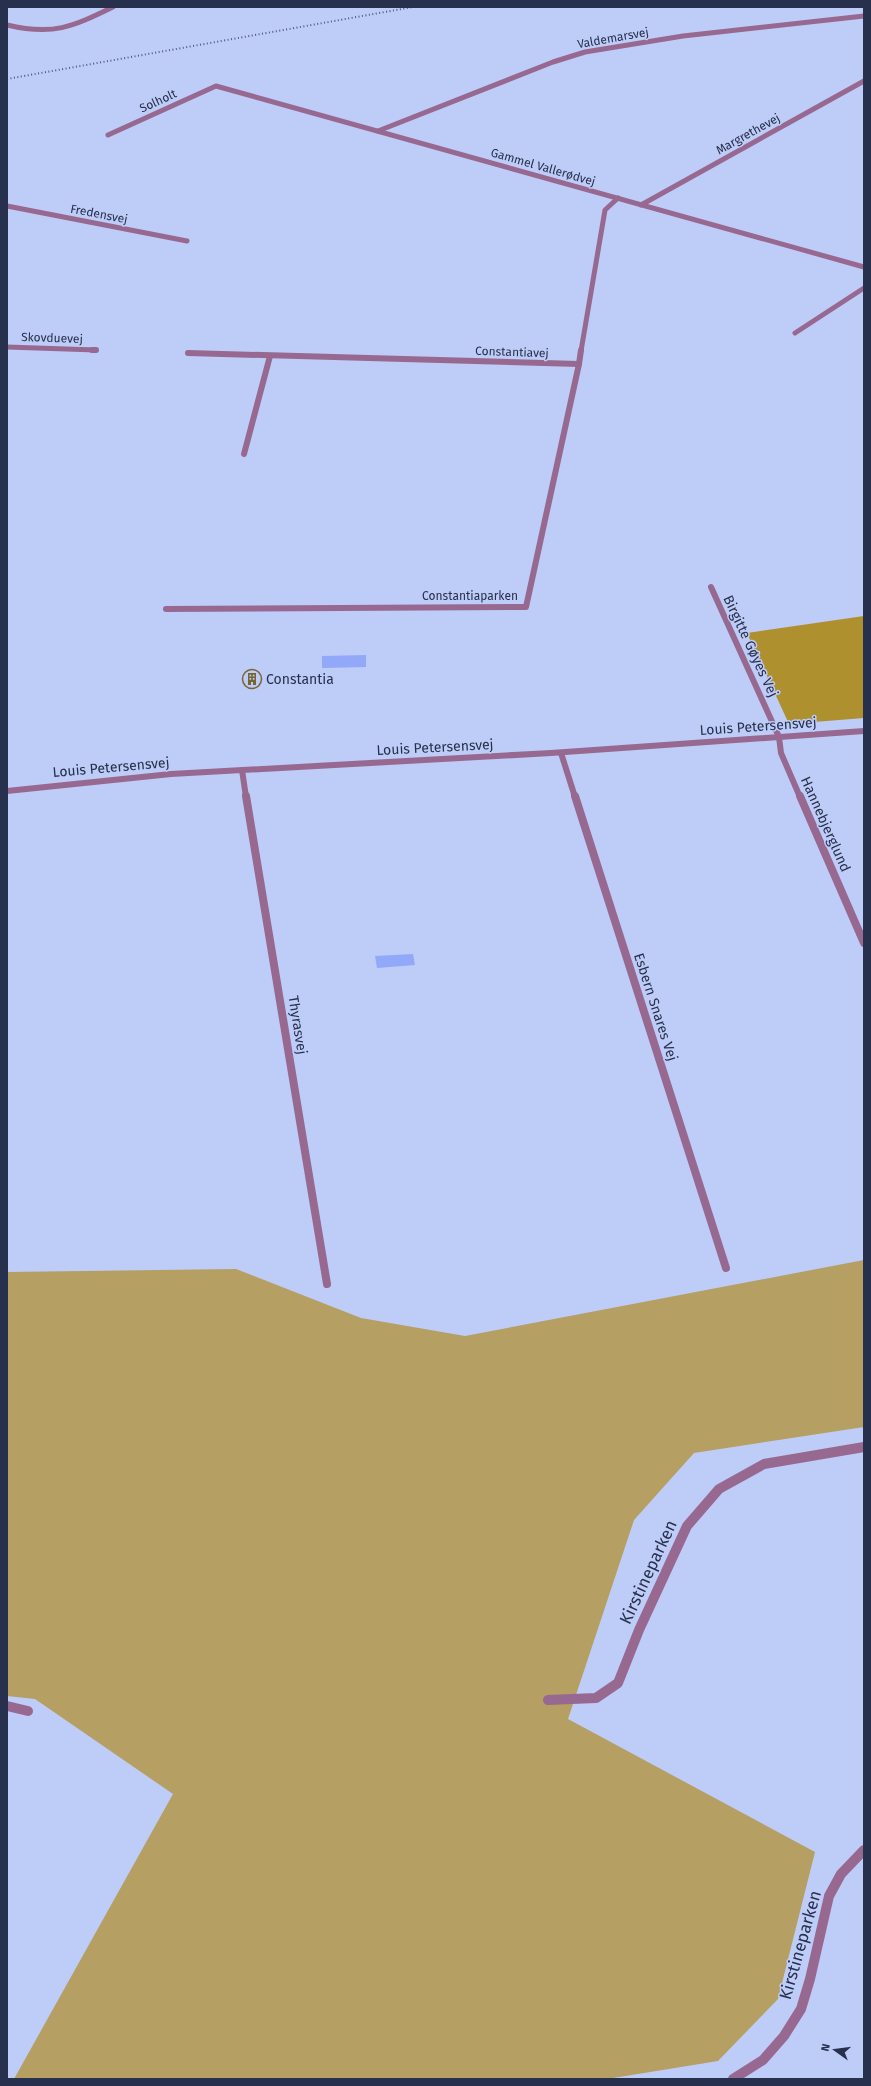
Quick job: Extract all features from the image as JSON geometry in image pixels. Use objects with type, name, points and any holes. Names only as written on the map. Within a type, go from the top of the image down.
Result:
[{"type":"street","points":[[7,25],[32,30],[60,30],[69,28],[113,7]]},
{"type":"street","name":"Valdemarsvej","points":[[378,131],[553,62],[586,52],[683,36],[864,16]]},
{"type":"street","name":"Margrethevej","points":[[641,205],[864,81]]},
{"type":"street","name":"Gammel Vallerødvej","points":[[216,86],[864,267]]},
{"type":"street","name":"Solholt","points":[[108,135],[216,86]]},
{"type":"street","points":[[579,364],[605,210],[618,198]]},
{"type":"street","name":"Fredensvej","points":[[7,206],[187,241]]},
{"type":"street","points":[[795,333],[864,288]]},
{"type":"street","name":"Skovduevej","points":[[7,348],[96,350]]},
{"type":"street","name":"Constantiavej","points":[[188,353],[579,364]]},
{"type":"street","points":[[244,454],[270,356]]},
{"type":"street","name":"Constantiaparken","points":[[166,609],[526,607],[579,364]]},
{"type":"street","name":"Birgitte Gøyes Vej","points":[[711,587],[779,737]]},
{"type":"street","name":"Louis Petersensvej","points":[[7,791],[82,780],[561,753],[864,731]]},
{"type":"street","name":"Hannebjerglund","points":[[779,737],[781,753],[864,943]]},
{"type":"street","name":"Esbern Snares Vej","points":[[561,753],[726,1268]]},
{"type":"street","name":"Thyrasvej","points":[[242,770],[327,1284]]},
{"type":"street","name":"Kirstineparken","points":[[548,1700],[596,1698],[618,1683],[639,1630],[687,1526],[719,1489],[764,1464],[864,1447]]},
{"type":"street","points":[[7,1706],[28,1711]]},
{"type":"street","name":"Kirstineparken","points":[[733,2079],[763,2060],[784,2036],[801,2009],[810,1979],[829,1896],[841,1874],[864,1850]]},
{"type":"shaded area","points":[[864,616],[864,718],[789,724],[747,633]]},
{"type":"shaded area","points":[[864,1260],[864,1427],[694,1453],[634,1520],[568,1719],[815,1852],[778,1999],[718,2061],[607,2079],[14,2079],[173,1794],[35,1699],[7,1696],[7,1272],[236,1269],[361,1318],[465,1336]]},
{"type":"water","points":[[366,655],[366,667],[322,668],[322,656]]},
{"type":"water","points":[[413,954],[415,965],[377,968],[375,956]]},
{"type":"railway","points":[[7,79],[413,7]]},
{"type":"place","name":"Constantia","points":[[252,679]]}]
